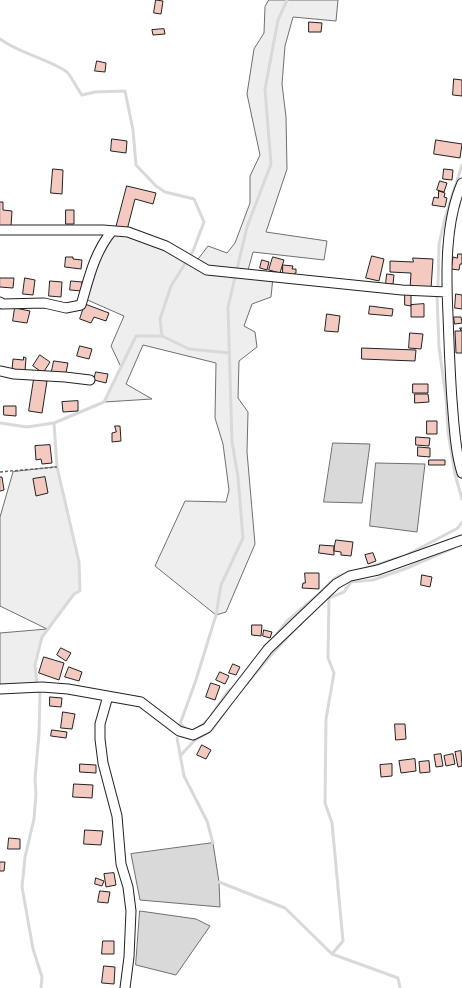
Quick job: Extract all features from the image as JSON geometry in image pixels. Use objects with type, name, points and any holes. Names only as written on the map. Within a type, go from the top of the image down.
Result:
[{"type":"street","points":[[462,182],[453,213],[448,243],[447,292],[455,435],[462,473]]},
{"type":"street","points":[[0,230],[128,232],[166,246],[207,270],[402,290],[447,292]]},
{"type":"street","points":[[0,302],[2,304],[44,303],[66,308],[81,305],[95,258],[112,231]]},
{"type":"street","points":[[0,371],[14,374],[90,380]]},
{"type":"street","points":[[0,689],[42,687],[68,689],[141,702],[179,731],[193,735],[207,728],[268,649],[336,584],[350,576],[378,570],[462,540]]},
{"type":"street","points":[[108,696],[100,724],[100,739],[103,763],[117,816],[121,864],[128,887],[131,911],[129,957],[125,988]]},
{"type":"path","points":[[0,472],[57,467]]},
{"type":"shaded area","points":[[269,0],[338,0],[336,21],[293,17],[285,46],[282,84],[286,117],[287,169],[266,232],[327,241],[324,260],[253,252],[247,274],[273,277],[271,297],[252,304],[244,326],[255,332],[257,347],[239,361],[238,398],[248,412],[247,452],[255,544],[226,612],[216,615],[155,566],[185,501],[226,502],[229,490],[223,444],[215,418],[216,363],[143,345],[126,384],[152,399],[104,402],[121,367],[111,346],[124,316],[83,298],[112,231],[128,232],[195,263],[208,246],[227,253],[235,243],[250,203],[250,176],[260,155],[247,94],[254,49],[264,33],[265,7]]},
{"type":"shaded area","points":[[333,443],[370,444],[362,503],[324,502]]},
{"type":"shaded area","points":[[376,463],[425,464],[417,532],[370,526]]},
{"type":"shaded area","points":[[57,467],[79,562],[80,591],[74,594],[42,637],[35,665],[37,685],[0,689],[0,633],[47,629],[0,606],[0,517],[13,472]]},
{"type":"shaded area","points":[[213,843],[219,882],[220,907],[140,900],[131,854]]},
{"type":"shaded area","points":[[140,911],[196,919],[210,926],[176,975],[136,965]]},
{"type":"building","points":[[156,0],[163,1],[161,14],[154,13]]},
{"type":"building","points":[[309,22],[322,23],[321,32],[309,32]]},
{"type":"building","points":[[164,29],[165,34],[153,35],[152,30]]},
{"type":"building","points":[[97,61],[106,63],[105,72],[95,71]]},
{"type":"building","points":[[454,79],[462,80],[462,96],[453,95]]},
{"type":"building","points":[[112,139],[127,141],[126,153],[111,151]]},
{"type":"building","points":[[436,140],[462,144],[460,158],[434,154]]},
{"type":"building","points":[[53,169],[63,170],[62,194],[51,193]]},
{"type":"building","points":[[444,169],[453,170],[452,180],[443,179]]},
{"type":"building","points":[[440,181],[447,183],[444,192],[437,190]]},
{"type":"building","points":[[127,186],[156,193],[153,204],[135,199],[127,230],[116,228]]},
{"type":"building","points":[[439,191],[445,193],[444,197],[447,198],[445,207],[432,205],[434,197],[438,198]]},
{"type":"building","points":[[0,202],[3,202],[3,210],[12,211],[11,226],[0,226]]},
{"type":"building","points":[[66,210],[74,210],[74,224],[66,224]]},
{"type":"building","points":[[458,254],[462,254],[462,264],[460,264],[459,270],[451,269],[453,257],[457,258]]},
{"type":"building","points":[[372,256],[384,259],[379,281],[366,278]]},
{"type":"building","points":[[66,257],[73,257],[73,259],[82,260],[81,269],[65,267]]},
{"type":"building","points":[[273,257],[284,260],[280,273],[269,270]]},
{"type":"building","points":[[413,258],[433,259],[431,289],[410,289],[411,273],[390,272],[390,261],[413,262]]},
{"type":"building","points":[[262,260],[269,262],[267,270],[260,268]]},
{"type":"building","points":[[283,265],[293,266],[292,269],[296,269],[296,273],[294,275],[283,274]]},
{"type":"building","points":[[387,274],[394,275],[393,284],[386,284]]},
{"type":"building","points":[[0,278],[14,278],[13,288],[0,287]]},
{"type":"building","points":[[25,278],[35,280],[33,295],[23,294]]},
{"type":"building","points":[[50,281],[62,282],[61,297],[49,296]]},
{"type":"building","points":[[71,281],[82,282],[82,291],[70,290]]},
{"type":"building","points":[[405,292],[411,293],[411,306],[405,305]]},
{"type":"building","points":[[456,294],[462,295],[462,309],[455,308]]},
{"type":"building","points":[[85,304],[109,313],[106,321],[94,317],[91,323],[80,319]]},
{"type":"building","points":[[424,304],[424,317],[411,317],[411,305]]},
{"type":"building","points":[[370,306],[393,309],[392,316],[369,314]]},
{"type":"building","points":[[15,308],[30,311],[27,323],[13,321]]},
{"type":"building","points":[[327,314],[340,316],[338,332],[325,331]]},
{"type":"building","points":[[454,317],[461,317],[462,323],[455,324]]},
{"type":"building","points":[[460,328],[462,328],[462,353],[456,353],[455,331],[461,331]]},
{"type":"building","points":[[410,333],[423,334],[421,349],[409,348]]},
{"type":"building","points":[[80,346],[92,349],[89,359],[77,356]]},
{"type":"building","points":[[362,348],[416,350],[415,361],[362,359]]},
{"type":"building","points":[[40,355],[50,362],[43,373],[33,366]]},
{"type":"building","points":[[24,357],[26,358],[25,371],[12,370],[13,359],[23,360]]},
{"type":"building","points":[[54,361],[68,363],[65,377],[51,375]]},
{"type":"building","points":[[96,372],[108,374],[106,383],[94,380]]},
{"type":"building","points":[[34,379],[47,381],[42,413],[29,411]]},
{"type":"building","points":[[413,384],[428,384],[428,393],[413,393]]},
{"type":"building","points":[[415,394],[428,394],[429,402],[415,403]]},
{"type":"building","points":[[78,401],[78,411],[63,412],[62,402]]},
{"type":"building","points":[[4,406],[16,406],[16,416],[4,415]]},
{"type":"building","points":[[427,421],[437,421],[437,434],[427,434]]},
{"type":"building","points":[[115,426],[120,426],[121,441],[112,442],[112,433],[116,432]]},
{"type":"building","points":[[416,437],[430,438],[429,446],[416,445]]},
{"type":"building","points":[[50,445],[52,463],[42,464],[41,459],[36,460],[35,446]]},
{"type":"building","points":[[418,447],[430,448],[430,457],[418,456]]},
{"type":"building","points":[[429,460],[445,460],[445,465],[429,465]]},
{"type":"building","points":[[0,477],[2,477],[4,490],[0,491]]},
{"type":"building","points":[[45,477],[48,493],[36,496],[33,479]]},
{"type":"building","points":[[336,540],[353,542],[351,556],[341,555],[341,552],[334,551]]},
{"type":"building","points":[[320,545],[334,546],[334,555],[319,553]]},
{"type":"building","points":[[373,553],[376,561],[368,564],[365,555]]},
{"type":"building","points":[[305,573],[319,573],[319,589],[302,588],[303,583],[305,583]]},
{"type":"building","points":[[422,575],[432,577],[430,587],[421,585]]},
{"type":"building","points":[[252,625],[262,625],[261,636],[252,635]]},
{"type":"building","points":[[264,630],[272,632],[270,638],[263,636]]},
{"type":"building","points":[[61,648],[71,653],[66,661],[57,655]]},
{"type":"building","points":[[44,657],[64,663],[59,680],[39,673]]},
{"type":"building","points":[[233,664],[240,667],[236,675],[229,673]]},
{"type":"building","points":[[69,667],[82,672],[79,681],[65,677]]},
{"type":"building","points":[[220,672],[229,676],[225,684],[216,680]]},
{"type":"building","points":[[211,683],[220,686],[215,700],[206,697]]},
{"type":"building","points":[[50,697],[62,698],[61,707],[50,706]]},
{"type":"building","points":[[63,712],[75,714],[72,729],[61,728]]},
{"type":"building","points":[[395,724],[405,724],[406,739],[396,740]]},
{"type":"building","points":[[52,730],[67,732],[66,738],[51,736]]},
{"type":"building","points":[[202,745],[211,750],[206,759],[197,755]]},
{"type":"building","points":[[461,751],[462,766],[458,767],[455,752]]},
{"type":"building","points":[[441,754],[443,766],[436,767],[434,755]]},
{"type":"building","points":[[453,754],[455,764],[446,766],[444,756]]},
{"type":"building","points":[[415,759],[416,771],[401,773],[399,761]]},
{"type":"building","points":[[429,761],[430,772],[420,773],[419,762]]},
{"type":"building","points":[[80,764],[96,765],[96,773],[80,772]]},
{"type":"building","points":[[392,764],[392,776],[381,777],[380,765]]},
{"type":"building","points":[[74,784],[93,785],[92,798],[73,797]]},
{"type":"building","points":[[85,830],[103,831],[101,845],[84,844]]},
{"type":"building","points":[[9,838],[20,839],[20,849],[8,849]]},
{"type":"building","points":[[0,862],[5,862],[4,871],[0,871]]},
{"type":"building","points":[[114,873],[116,885],[106,887],[104,874]]},
{"type":"building","points":[[96,878],[104,881],[102,886],[95,884]]},
{"type":"building","points":[[100,891],[110,892],[108,903],[98,902]]},
{"type":"building","points":[[103,941],[114,941],[114,954],[102,954]]},
{"type":"building","points":[[104,966],[115,967],[114,984],[102,983]]},
{"type":"waterway","points":[[188,730],[180,724],[196,680],[216,615],[221,585],[243,538],[238,477],[232,442],[228,307],[247,227],[271,164],[265,89],[278,20],[287,0]]},
{"type":"waterway","points":[[0,39],[16,49],[51,63],[67,72],[82,95],[95,92],[125,91],[133,130],[136,165],[156,186],[165,192],[194,199],[204,222],[193,251],[171,286],[160,319],[162,336],[189,349],[229,353]]},
{"type":"waterway","points":[[438,285],[439,244],[445,218],[462,165]]},
{"type":"waterway","points":[[437,295],[439,347],[446,398],[448,432],[455,474],[462,499]]},
{"type":"waterway","points":[[0,423],[27,427],[54,423],[104,402],[136,336],[162,336]]},
{"type":"waterway","points":[[37,685],[35,665],[42,637],[74,594],[80,591],[79,562],[57,467],[54,423]]},
{"type":"waterway","points":[[405,556],[458,528],[462,522]]},
{"type":"waterway","points":[[332,954],[343,941],[332,823],[325,803],[326,719],[334,673],[328,658],[329,598],[344,592],[351,582],[373,580],[407,568],[453,548]]},
{"type":"waterway","points":[[363,569],[398,558]]},
{"type":"waterway","points":[[274,638],[287,621],[319,594],[335,578],[348,572]]},
{"type":"waterway","points":[[243,688],[302,622]]},
{"type":"waterway","points":[[212,714],[228,691],[235,686]]},
{"type":"waterway","points":[[38,689],[40,694],[39,734],[35,779],[36,794],[34,819],[25,857],[22,887],[33,949],[42,977],[41,988]]},
{"type":"waterway","points":[[180,756],[195,740],[212,730],[226,710]]},
{"type":"waterway","points":[[197,729],[208,720]]},
{"type":"waterway","points":[[177,738],[184,776],[207,821],[213,843]]},
{"type":"waterway","points":[[219,882],[285,908],[332,954],[398,978],[400,988]]}]
